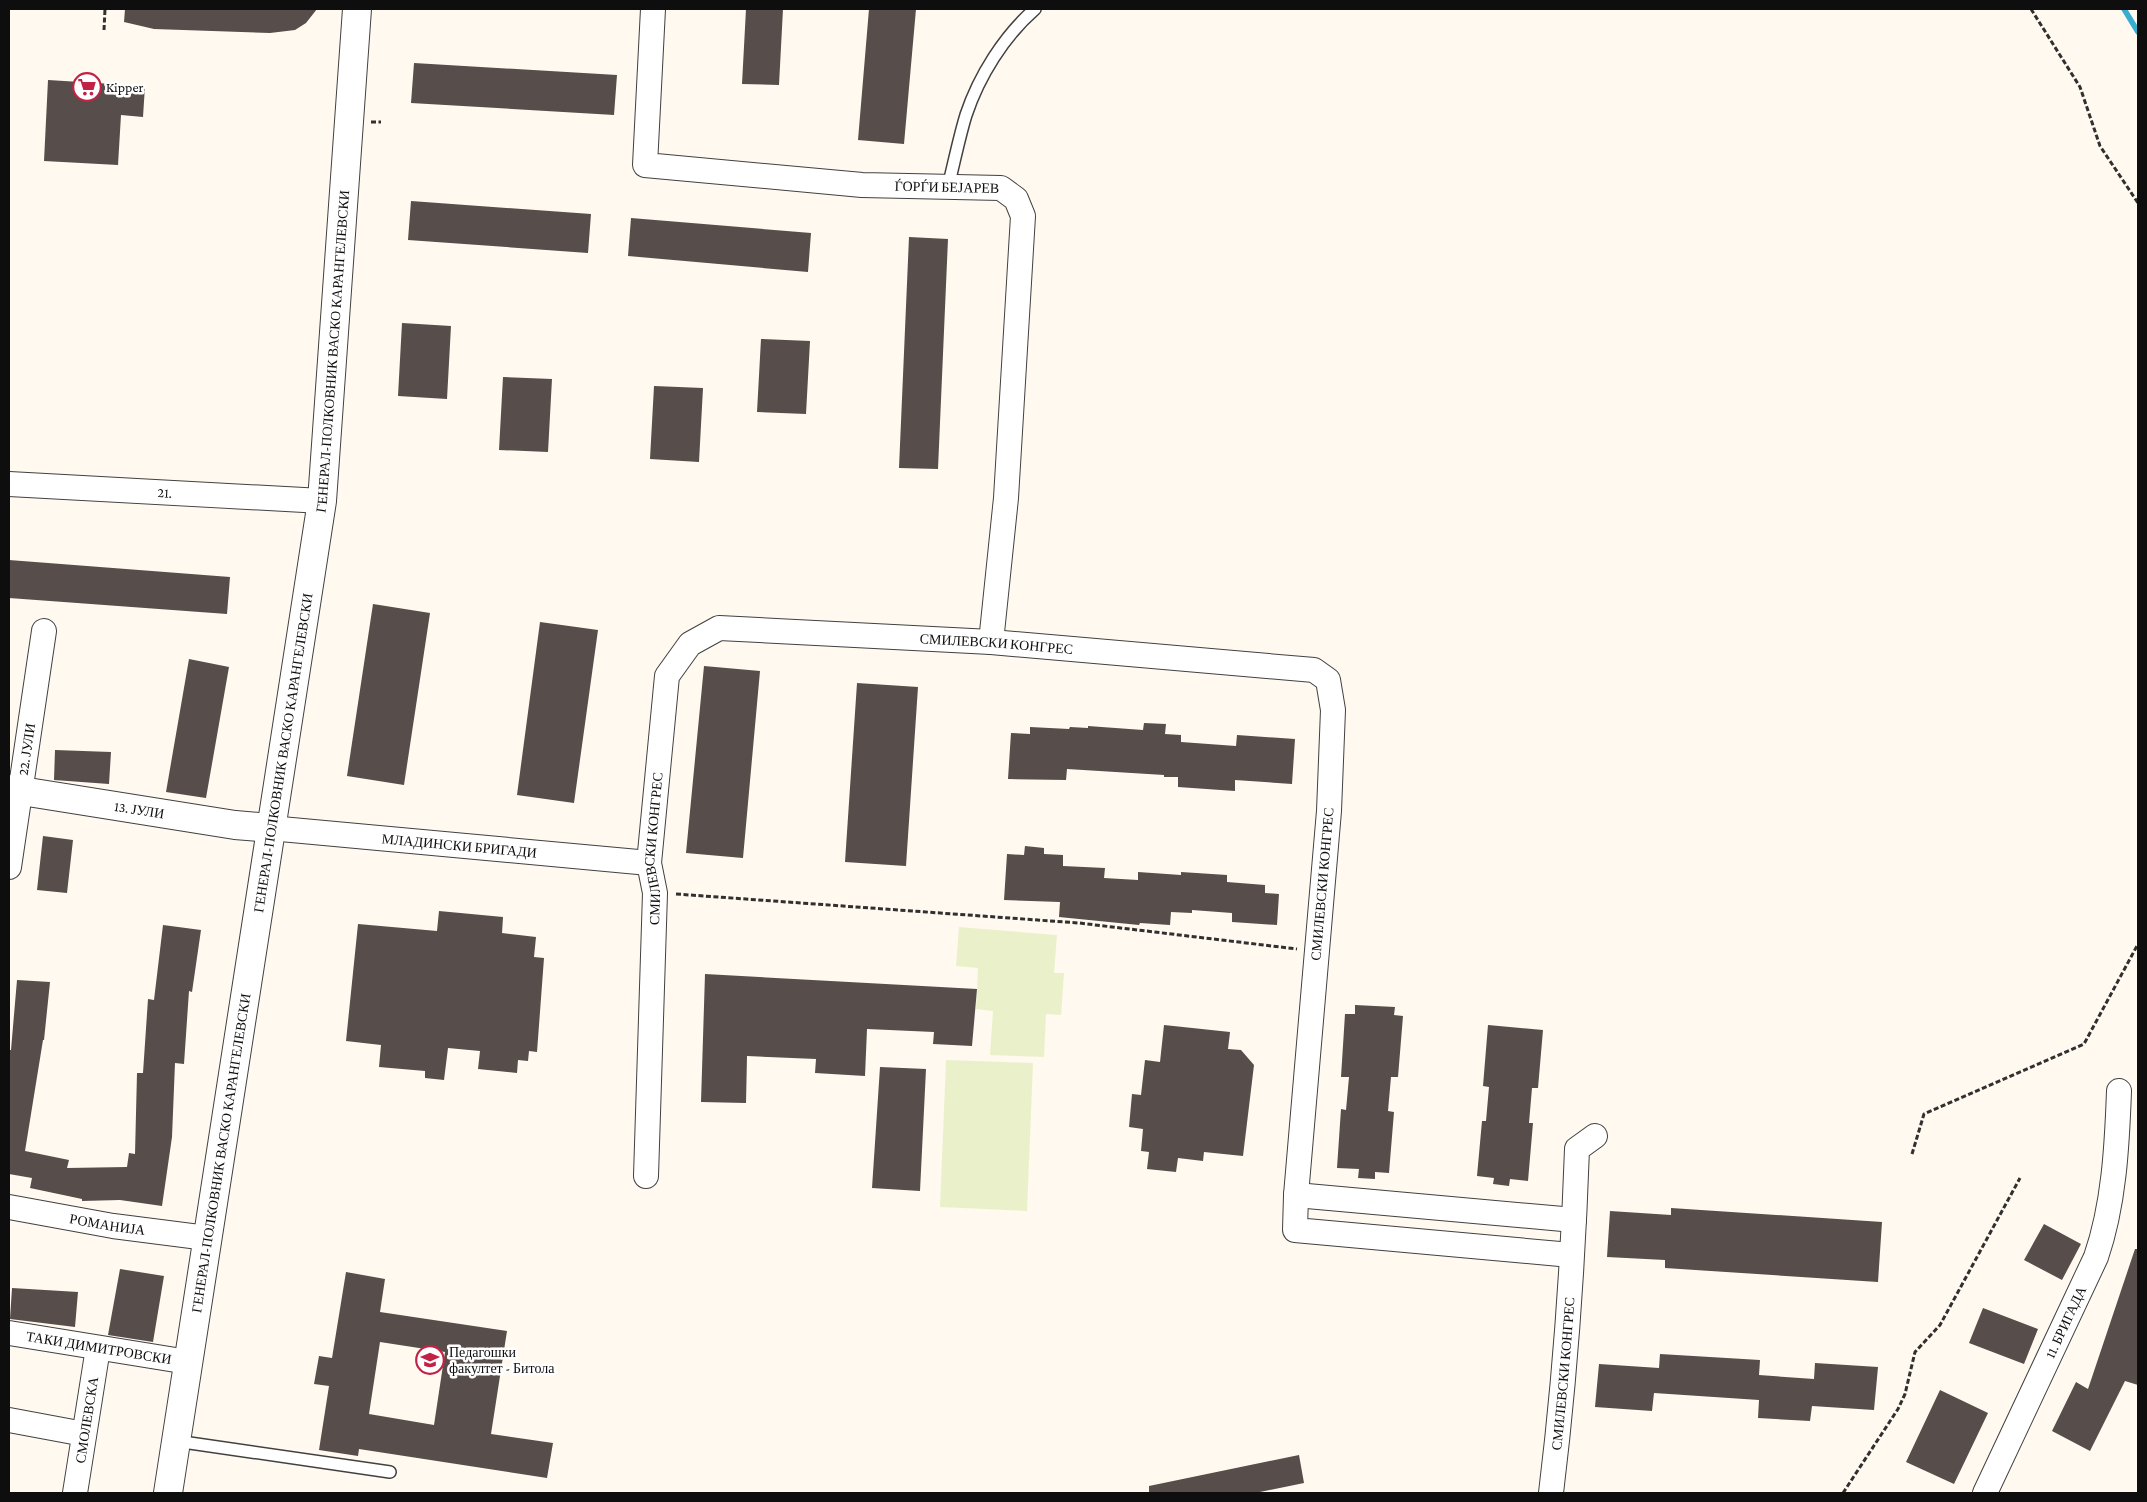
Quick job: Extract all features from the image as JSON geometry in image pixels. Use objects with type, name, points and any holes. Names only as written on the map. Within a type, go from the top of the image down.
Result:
[{"type":"street","name":"ГЕНЕРАЛ-ПОЛКОВНИК ВАСКО КАРАНГЕЛЕВСКИ","points":[[168,1493],[322,501],[356,9]]},
{"type":"street","name":"ЃОРЃИ БЕЈАРЕВ","points":[[653,9],[646,166],[862,185],[1001,188],[1016,199],[1023,216],[1006,498],[991,642]]},
{"type":"street","name":"21.","points":[[9,484],[322,501]]},
{"type":"street","name":"СМИЛЕВСКИ КОНГРЕС","points":[[646,1176],[655,893],[648,862],[666,676],[690,644],[719,628],[991,642],[1314,670],[1328,680],[1334,710],[1329,811],[1296,1195],[1295,1230],[1571,1255]]},
{"type":"street","name":"22. ЈУЛИ","points":[[9,867],[15,789],[44,631]]},
{"type":"street","name":"13. ЈУЛИ","points":[[15,789],[235,825],[270,828]]},
{"type":"street","name":"МЛАДИНСКИ БРИГАДИ","points":[[270,828],[648,862]]},
{"type":"street","name":"11. БРИГАДА","points":[[1985,1493],[2096,1257],[2104,1233],[2128,1141],[2119,1091]]},
{"type":"street","name":"СМИЛЕВСКИ КОНГРЕС","points":[[1552,1493],[1574,1220],[1577,1149],[1595,1136]]},
{"type":"street","points":[[1296,1195],[1574,1220]]},
{"type":"street","name":"РОМАНИЈА","points":[[9,1207],[114,1226],[207,1238]]},
{"type":"street","name":"ТАКИ ДИМИТРОВСКИ","points":[[9,1333],[188,1362]]},
{"type":"street","name":"СМОЛЕВСКА","points":[[75,1493],[98,1348]]},
{"type":"street","points":[[9,1420],[84,1434]]},
{"type":"lane","points":[[948,187],[966,115],[984,76],[1010,34],[1035,9]]},
{"type":"lane","points":[[176,1441],[390,1472]]},
{"type":"path","points":[[104,30],[105,9]]},
{"type":"path","points":[[2031,9],[2080,87],[2100,146],[2138,204]]},
{"type":"path","points":[[655,893],[1079,923],[1317,951]]},
{"type":"path","points":[[1912,1154],[1924,1114],[2084,1044],[2138,944]]},
{"type":"path","points":[[1843,1493],[1898,1409],[1905,1394],[1915,1352],[1940,1325],[2020,1178]]},
{"type":"green space","points":[[959,927],[1057,935],[1054,973],[1064,973],[1061,1015],[1046,1014],[1044,1057],[990,1055],[993,1011],[976,1009],[978,968],[956,966]]},
{"type":"green space","points":[[946,1060],[1033,1063],[1027,1211],[940,1207]]},
{"type":"building","points":[[125,9],[317,9],[306,23],[295,30],[270,33],[154,29],[124,22]]},
{"type":"building","points":[[746,9],[783,9],[779,85],[742,84]]},
{"type":"building","points":[[869,9],[916,9],[904,144],[858,140]]},
{"type":"building","points":[[414,63],[617,75],[614,115],[411,103]]},
{"type":"building","points":[[48,80],[145,86],[143,117],[121,115],[118,165],[44,161]]},
{"type":"building","points":[[411,201],[591,214],[588,253],[408,240]]},
{"type":"building","points":[[631,218],[811,233],[808,272],[628,256]]},
{"type":"building","points":[[909,237],[948,239],[938,469],[899,468]]},
{"type":"building","points":[[402,323],[451,326],[447,399],[398,396]]},
{"type":"building","points":[[761,339],[810,341],[806,414],[757,412]]},
{"type":"building","points":[[503,377],[552,379],[548,452],[499,450]]},
{"type":"building","points":[[654,386],[703,388],[699,462],[650,459]]},
{"type":"building","points":[[9,560],[230,577],[227,614],[9,598]]},
{"type":"building","points":[[373,604],[430,613],[404,785],[347,776]]},
{"type":"building","points":[[540,622],[598,630],[574,803],[517,795]]},
{"type":"building","points":[[189,659],[229,667],[206,798],[166,792]]},
{"type":"building","points":[[704,666],[760,671],[743,858],[686,853]]},
{"type":"building","points":[[857,683],[918,687],[906,866],[845,862]]},
{"type":"building","points":[[1144,723],[1166,724],[1165,734],[1181,735],[1181,742],[1236,746],[1237,735],[1295,739],[1292,784],[1235,780],[1235,791],[1178,787],[1178,777],[1164,777],[1164,775],[1067,769],[1066,780],[1008,779],[1011,733],[1030,734],[1030,727],[1069,729],[1070,727],[1088,728],[1088,726],[1143,730]]},
{"type":"building","points":[[55,750],[111,752],[109,784],[54,780]]},
{"type":"building","points":[[43,836],[73,840],[67,893],[37,890]]},
{"type":"building","points":[[1025,846],[1044,848],[1044,854],[1063,855],[1063,866],[1105,868],[1104,878],[1138,880],[1138,872],[1181,875],[1181,872],[1227,875],[1227,882],[1265,885],[1265,893],[1279,894],[1277,925],[1232,922],[1232,913],[1192,910],[1192,913],[1171,912],[1170,925],[1140,923],[1139,925],[1059,917],[1060,902],[1004,900],[1007,854],[1024,855]]},
{"type":"building","points":[[439,911],[503,917],[502,933],[536,937],[534,957],[544,958],[537,1052],[529,1051],[528,1061],[518,1060],[517,1073],[478,1069],[480,1051],[448,1048],[444,1080],[425,1078],[425,1071],[379,1067],[381,1045],[346,1041],[358,924],[437,931]]},
{"type":"building","points":[[163,925],[201,930],[192,992],[189,991],[184,1064],[175,1063],[172,1137],[162,1206],[120,1200],[82,1201],[82,1199],[30,1188],[32,1178],[9,1174],[9,1050],[11,1050],[17,980],[50,982],[44,1040],[25,1151],[69,1160],[67,1168],[127,1167],[129,1153],[135,1154],[137,1073],[143,1073],[148,999],[154,1000]]},
{"type":"building","points":[[705,974],[977,989],[972,1046],[933,1044],[934,1032],[867,1029],[865,1076],[815,1073],[816,1059],[747,1056],[746,1103],[701,1102]]},
{"type":"building","points":[[1355,1005],[1395,1007],[1394,1015],[1403,1016],[1398,1077],[1391,1077],[1388,1111],[1394,1112],[1389,1173],[1375,1172],[1375,1179],[1358,1178],[1359,1169],[1337,1168],[1341,1109],[1346,1110],[1349,1077],[1341,1077],[1345,1014],[1355,1014]]},
{"type":"building","points":[[1164,1025],[1230,1032],[1228,1049],[1241,1050],[1254,1065],[1243,1156],[1204,1152],[1203,1161],[1178,1158],[1176,1172],[1147,1169],[1149,1152],[1141,1151],[1143,1129],[1129,1127],[1132,1094],[1141,1095],[1145,1060],[1160,1062]]},
{"type":"building","points":[[1488,1025],[1543,1030],[1538,1088],[1532,1088],[1529,1123],[1533,1123],[1528,1181],[1510,1179],[1509,1186],[1493,1184],[1494,1178],[1477,1176],[1482,1121],[1486,1121],[1489,1087],[1483,1086]]},
{"type":"building","points":[[880,1067],[926,1069],[920,1191],[872,1188]]},
{"type":"building","points":[[1671,1208],[1882,1222],[1878,1282],[1665,1268],[1665,1260],[1607,1257],[1610,1211],[1671,1215]]},
{"type":"building","points":[[2044,1224],[2081,1244],[2062,1280],[2024,1260]]},
{"type":"building","points":[[2135,1249],[2138,1249],[2138,1385],[2125,1381],[2090,1451],[2052,1431],[2076,1382],[2088,1389]]},
{"type":"building","points":[[120,1269],[164,1276],[153,1342],[108,1335]]},
{"type":"building","points":[[346,1272],[385,1279],[380,1312],[507,1331],[491,1434],[553,1443],[547,1478],[359,1449],[358,1456],[319,1450],[329,1386],[314,1384],[319,1356],[332,1358]],"holes":[[[380,1342],[445,1352],[434,1425],[369,1414]]]},
{"type":"building","points":[[12,1288],[78,1292],[75,1327],[10,1319]]},
{"type":"building","points":[[1983,1308],[2038,1329],[2024,1364],[1969,1343]]},
{"type":"building","points":[[1660,1354],[1760,1360],[1759,1375],[1814,1379],[1815,1363],[1878,1367],[1874,1410],[1812,1406],[1810,1421],[1758,1418],[1759,1400],[1654,1393],[1652,1411],[1595,1407],[1599,1364],[1659,1368]]},
{"type":"building","points":[[1940,1390],[1988,1413],[1954,1484],[1906,1462]]},
{"type":"building","points":[[1299,1455],[1304,1483],[1255,1493],[1149,1493],[1149,1486]]},
{"type":"waterway","points":[[2124,9],[2138,32]]},
{"type":"place","name":"Kipper","points":[[87,87]]},
{"type":"place","name":"Педагошки факултет - Битола","points":[[430,1360]]}]
